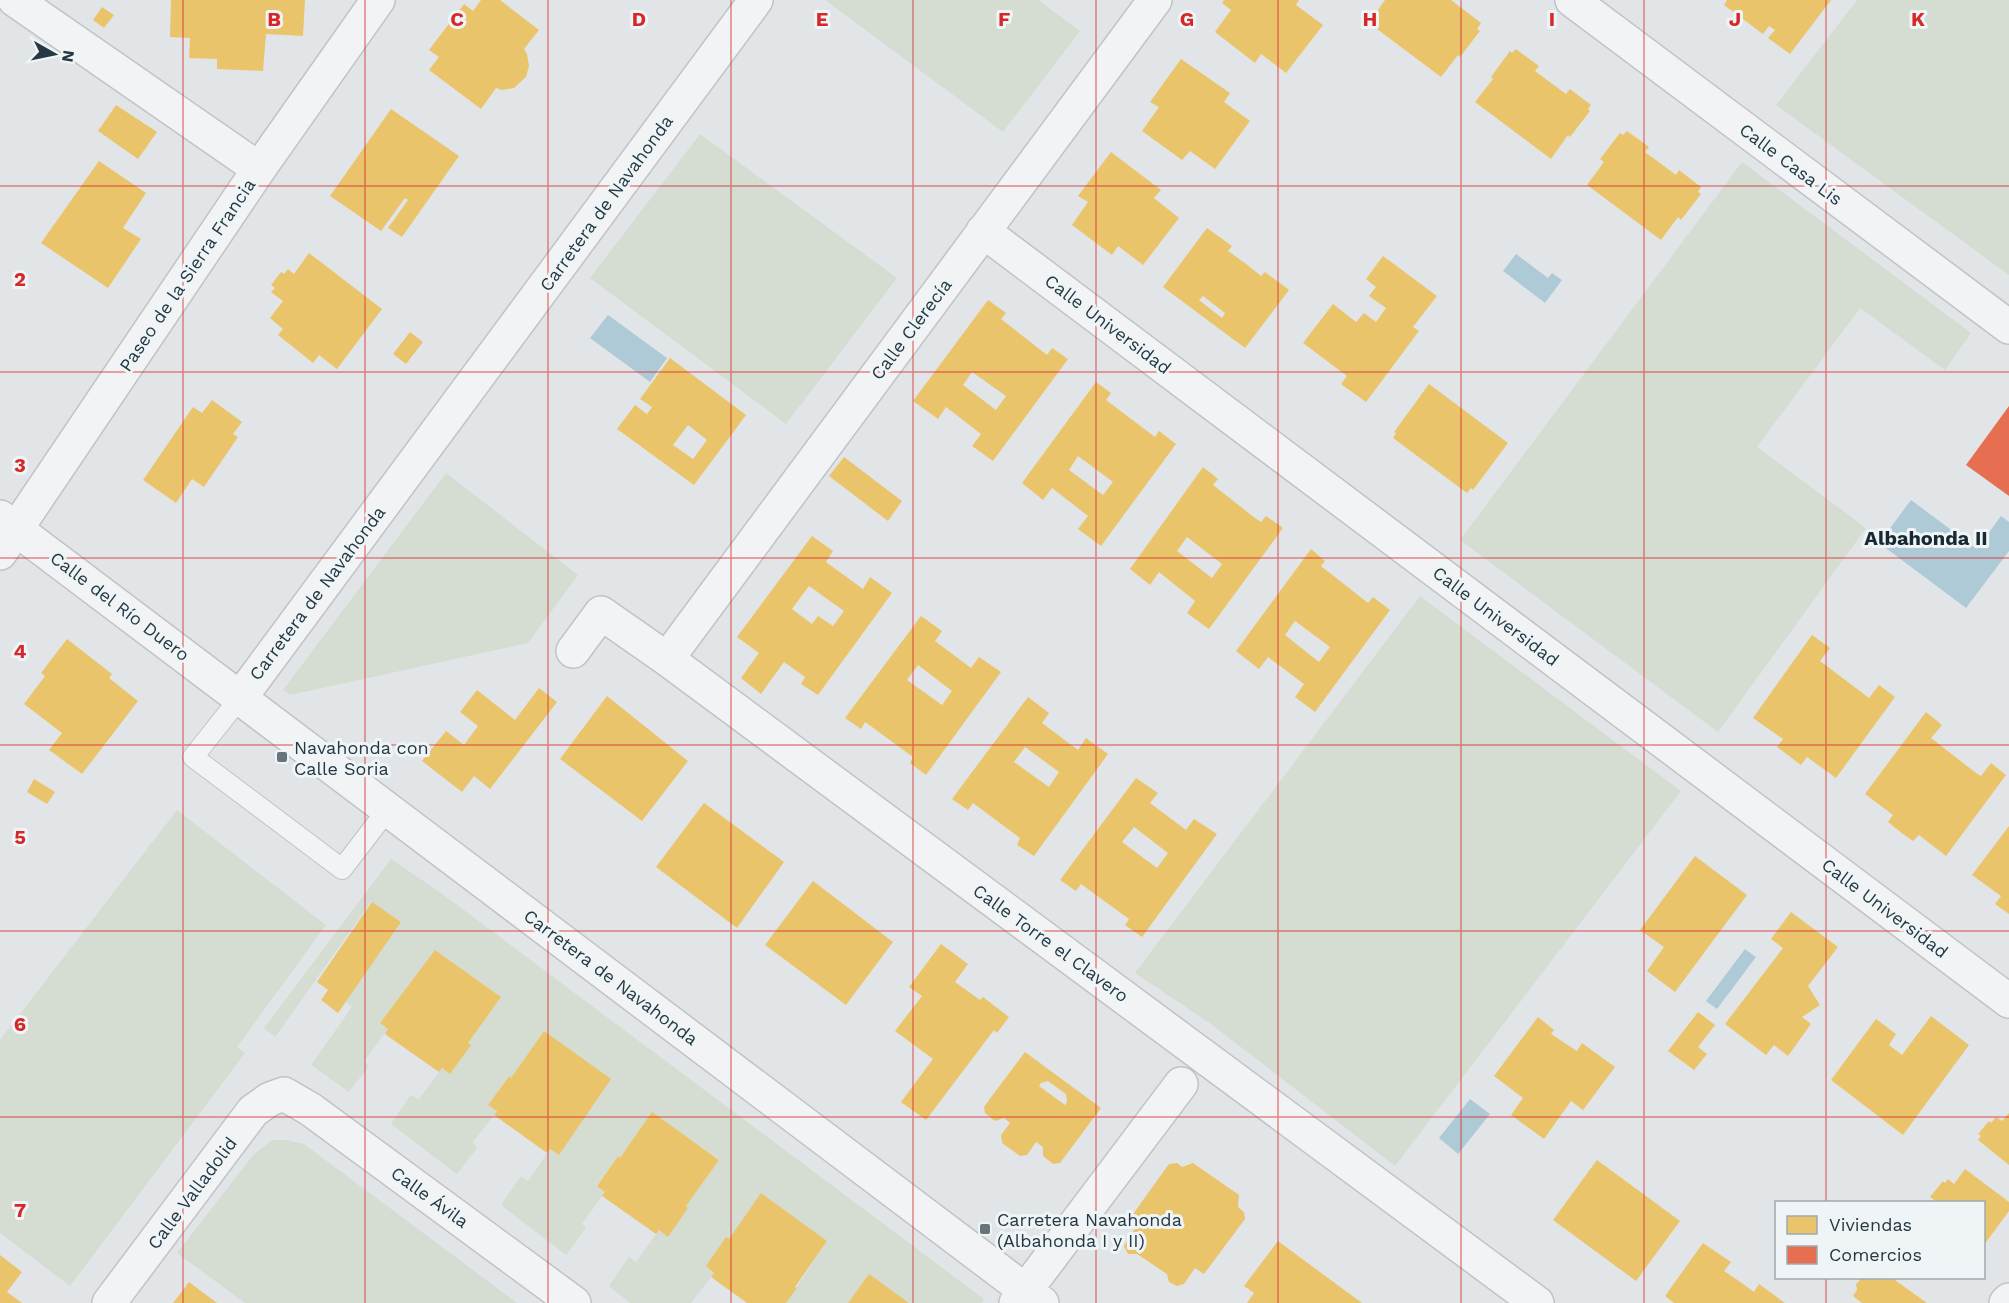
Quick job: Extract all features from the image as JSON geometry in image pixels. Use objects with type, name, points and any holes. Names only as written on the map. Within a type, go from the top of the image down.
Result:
[{"type":"street","points":[[15,0],[259,169]]},
{"type":"street","name":"Paseo de la Sierra Francia","points":[[6,533],[378,0]]},
{"type":"street","name":"Carretera de Navahonda","points":[[756,0],[240,698],[1027,1299]]},
{"type":"street","name":"Calle Clerecía","points":[[667,659],[1155,0]]},
{"type":"street","name":"Calle Casa Lis","points":[[1572,0],[2009,327]]},
{"type":"street","name":"Calle Universidad","points":[[983,231],[2009,1001]]},
{"type":"street","name":"Calle del Río Duero","points":[[6,533],[240,698]]},
{"type":"street","name":"Calle Torre el Clavero","points":[[573,651],[601,613],[667,659],[1537,1303]]},
{"type":"street","points":[[1027,1299],[1181,1084]]},
{"type":"street","name":"Calle Valladolid","points":[[109,1303],[253,1111],[270,1099],[284,1094]]},
{"type":"street","name":"Calle Ávila","points":[[284,1094],[310,1109],[574,1303]]},
{"type":"lane","points":[[240,698],[194,757],[342,869],[388,809]]},
{"type":"shaded area","points":[[825,0],[1038,0],[1080,31],[1003,132]]},
{"type":"shaded area","points":[[1857,0],[2009,0],[2009,275],[1776,105]]},
{"type":"shaded area","points":[[700,134],[897,278],[786,424],[590,278]]},
{"type":"shaded area","points":[[1742,162],[1971,333],[1945,370],[1860,308],[1757,447],[1866,528],[1718,732],[1460,540]]},
{"type":"shaded area","points":[[446,473],[578,575],[528,643],[290,695],[283,690]]},
{"type":"shaded area","points":[[1420,596],[1681,791],[1395,1166],[1211,1024],[1135,973]]},
{"type":"shaded area","points":[[177,810],[326,925],[237,1047],[245,1053],[70,1286],[0,1233],[0,1040]]},
{"type":"shaded area","points":[[391,859],[441,893],[984,1299],[982,1303],[909,1303],[869,1275],[848,1303],[786,1303],[827,1241],[761,1194],[729,1239],[726,1238],[706,1266],[714,1273],[691,1303],[630,1303],[609,1286],[629,1257],[636,1262],[659,1230],[668,1236],[719,1159],[652,1113],[620,1158],[617,1157],[597,1185],[605,1192],[582,1224],[586,1228],[566,1255],[501,1205],[521,1176],[528,1181],[550,1149],[559,1155],[610,1079],[543,1032],[511,1078],[508,1076],[489,1104],[497,1111],[473,1142],[477,1148],[457,1174],[450,1169],[391,1124],[411,1095],[419,1099],[442,1068],[450,1074],[470,1045],[468,1043],[501,997],[435,950],[380,1023],[388,1029],[364,1061],[369,1066],[349,1092],[311,1065],[352,1007],[345,1002],[401,922],[371,902],[275,1037],[264,1028]]},
{"type":"shaded area","points":[[273,1140],[304,1144],[517,1303],[245,1303],[177,1253],[254,1154]]},
{"type":"water","points":[[1516,254],[1548,278],[1552,273],[1562,280],[1545,303],[1503,271]]},
{"type":"water","points":[[608,315],[667,358],[650,382],[590,338]]},
{"type":"water","points":[[1911,500],[1977,549],[2001,516],[2009,522],[2009,551],[1966,608],[1879,543]]},
{"type":"water","points":[[1745,949],[1756,957],[1717,1009],[1706,1001]]},
{"type":"water","points":[[1470,1099],[1490,1114],[1458,1154],[1439,1138]]},
{"type":"building: Viviendas","points":[[171,0],[305,0],[303,36],[266,34],[263,71],[217,69],[217,59],[189,58],[190,38],[170,37]]},
{"type":"building: Viviendas","points":[[481,0],[500,0],[539,30],[524,49],[529,66],[526,77],[514,88],[502,90],[496,88],[481,109],[429,70],[439,57],[429,50],[464,4],[473,11]]},
{"type":"building: Viviendas","points":[[1224,0],[1299,0],[1296,5],[1323,25],[1286,73],[1261,54],[1255,63],[1215,32],[1231,10],[1222,3]]},
{"type":"building: Viviendas","points":[[1385,0],[1451,0],[1481,23],[1477,29],[1480,31],[1441,77],[1369,23]]},
{"type":"building: Viviendas","points":[[1727,0],[1831,0],[1790,54],[1768,38],[1775,30],[1769,26],[1763,34],[1724,5]]},
{"type":"building: Viviendas","points":[[102,7],[114,15],[104,28],[93,20]]},
{"type":"building: Viviendas","points":[[1516,49],[1539,66],[1535,71],[1551,83],[1566,94],[1570,89],[1591,105],[1588,109],[1590,111],[1570,137],[1568,135],[1551,159],[1475,102],[1493,79],[1491,77],[1510,51],[1512,53]]},
{"type":"building: Viviendas","points":[[1181,59],[1230,93],[1224,102],[1250,121],[1215,169],[1190,151],[1182,160],[1142,131],[1159,107],[1150,102]]},
{"type":"building: Viviendas","points":[[116,105],[157,132],[138,159],[98,131]]},
{"type":"building: Viviendas","points":[[391,109],[459,156],[402,237],[388,228],[408,200],[405,198],[381,231],[330,196]]},
{"type":"building: Viviendas","points":[[1627,131],[1649,147],[1645,152],[1676,175],[1679,170],[1701,187],[1698,192],[1701,194],[1681,220],[1678,217],[1661,240],[1587,185],[1604,162],[1600,159],[1620,133],[1623,135]]},
{"type":"building: Viviendas","points":[[1111,152],[1161,190],[1154,198],[1179,218],[1143,265],[1118,246],[1112,255],[1072,225],[1088,202],[1078,196]]},
{"type":"building: Viviendas","points":[[99,161],[146,193],[123,228],[141,239],[108,288],[41,243]]},
{"type":"building: Viviendas","points":[[1207,228],[1232,246],[1228,251],[1261,276],[1265,272],[1289,290],[1245,348],[1163,287]],"holes":[[[1203,296],[1225,313],[1222,318],[1199,300]]]},
{"type":"building: Viviendas","points":[[309,253],[382,309],[337,369],[319,355],[313,363],[278,335],[283,329],[270,318],[283,301],[271,292],[275,288],[271,285],[281,272],[284,274],[288,269],[294,274]]},
{"type":"building: Viviendas","points":[[1383,256],[1437,296],[1413,327],[1419,331],[1366,402],[1341,384],[1347,376],[1303,343],[1333,304],[1356,322],[1364,313],[1376,322],[1386,308],[1369,296],[1376,287],[1366,279]]},
{"type":"building: Viviendas","points":[[988,300],[1006,313],[1001,319],[1047,355],[1052,348],[1068,359],[993,461],[972,446],[981,434],[946,407],[938,419],[913,401]],"holes":[[[972,372],[1006,396],[996,410],[963,385]]]},
{"type":"building: Viviendas","points":[[410,332],[423,342],[406,364],[393,354]]},
{"type":"building: Viviendas","points":[[670,358],[746,415],[694,485],[617,429],[635,405],[647,414],[652,407],[640,399]],"holes":[[[688,425],[707,440],[693,459],[673,445]]]},
{"type":"building: Viviendas","points":[[1096,382],[1111,393],[1106,400],[1155,437],[1159,431],[1176,444],[1101,546],[1078,529],[1088,516],[1052,488],[1043,500],[1022,483]],"holes":[[[1078,456],[1113,482],[1103,495],[1069,470]]]},
{"type":"building: Viviendas","points":[[1429,384],[1508,443],[1473,490],[1471,488],[1467,493],[1393,438],[1396,433],[1394,432]]},
{"type":"building: Viviendas","points":[[212,400],[242,422],[233,434],[238,437],[204,487],[192,479],[176,503],[143,480],[193,407],[202,413]]},
{"type":"building: Viviendas","points":[[844,457],[902,501],[888,521],[829,476]]},
{"type":"building: Viviendas","points":[[1203,467],[1218,479],[1213,485],[1255,518],[1261,522],[1266,516],[1283,528],[1209,629],[1187,613],[1195,601],[1159,572],[1150,585],[1130,569]],"holes":[[[1187,537],[1222,564],[1212,578],[1177,551]]]},
{"type":"building: Viviendas","points":[[812,536],[833,551],[826,562],[863,589],[870,577],[892,593],[818,695],[801,684],[805,677],[784,662],[761,694],[741,678],[759,653],[737,637]],"holes":[[[809,586],[844,611],[833,626],[818,616],[812,624],[792,609]]]},
{"type":"building: Viviendas","points":[[1311,549],[1325,561],[1321,566],[1368,603],[1373,597],[1390,610],[1315,712],[1295,697],[1304,684],[1268,657],[1259,669],[1236,651]],"holes":[[[1295,621],[1330,647],[1319,662],[1285,635]]]},
{"type":"building: Viviendas","points":[[921,616],[942,631],[935,641],[971,668],[979,657],[1001,672],[926,775],[910,763],[913,757],[865,722],[861,729],[845,718]],"holes":[[[918,665],[952,691],[942,705],[907,680]]]},
{"type":"building: Viviendas","points":[[1812,635],[1830,648],[1820,661],[1869,698],[1879,685],[1895,697],[1836,778],[1807,757],[1801,765],[1777,747],[1783,739],[1753,718]]},
{"type":"building: Viviendas","points":[[67,639],[112,674],[109,678],[138,701],[82,774],[49,750],[62,733],[24,704],[45,676],[41,673]]},
{"type":"building: Viviendas","points":[[539,688],[557,702],[490,789],[474,776],[462,792],[422,761],[446,731],[464,745],[478,726],[460,712],[477,690],[515,720]]},
{"type":"building: Viviendas","points":[[607,696],[688,761],[642,821],[560,759]]},
{"type":"building: Viviendas","points":[[1028,697],[1049,713],[1042,723],[1078,750],[1086,738],[1108,754],[1034,856],[1017,845],[1020,838],[973,803],[968,810],[952,799]],"holes":[[[1025,747],[1059,772],[1049,787],[1014,762]]]},
{"type":"building: Viviendas","points":[[1926,712],[1942,725],[1931,738],[1981,776],[1991,763],[2006,775],[1946,856],[1919,835],[1913,841],[1903,834],[1888,822],[1893,815],[1865,794]]},
{"type":"building: Viviendas","points":[[1136,778],[1158,793],[1150,803],[1186,830],[1194,819],[1217,834],[1142,937],[1125,925],[1129,919],[1081,884],[1076,891],[1060,880]],"holes":[[[1134,827],[1168,853],[1157,868],[1122,842]]]},
{"type":"building: Viviendas","points":[[34,779],[55,792],[47,804],[27,792]]},
{"type":"building: Viviendas","points":[[704,803],[784,862],[737,928],[656,867]]},
{"type":"building: Viviendas","points":[[2009,826],[2009,914],[1995,904],[2001,896],[1972,875]]},
{"type":"building: Viviendas","points":[[1695,856],[1747,895],[1675,992],[1647,971],[1664,947],[1640,930]]},
{"type":"building: Viviendas","points":[[813,881],[893,942],[846,1005],[765,945]]},
{"type":"building: Viviendas","points":[[372,902],[401,922],[338,1013],[321,1000],[328,990],[317,982]]},
{"type":"building: Viviendas","points":[[1791,912],[1838,947],[1808,986],[1820,1005],[1802,1017],[1811,1024],[1788,1056],[1774,1045],[1766,1055],[1725,1024],[1783,948],[1771,939]]},
{"type":"building: Viviendas","points":[[941,944],[968,964],[955,982],[980,1000],[983,997],[1009,1017],[997,1033],[994,1030],[926,1120],[901,1102],[933,1059],[895,1031],[922,996],[909,987]]},
{"type":"building: Viviendas","points":[[435,950],[501,997],[468,1043],[471,1045],[450,1074],[442,1068],[439,1072],[385,1034],[388,1029],[380,1023]]},
{"type":"building: Viviendas","points":[[1698,1012],[1715,1025],[1698,1047],[1707,1054],[1694,1070],[1668,1051]]},
{"type":"building: Viviendas","points":[[1931,1016],[1969,1045],[1903,1135],[1831,1080],[1876,1019],[1896,1034],[1889,1045],[1902,1055]]},
{"type":"building: Viviendas","points":[[1538,1017],[1554,1030],[1551,1034],[1577,1051],[1582,1043],[1615,1067],[1583,1110],[1571,1101],[1544,1139],[1511,1115],[1523,1098],[1494,1076]]},
{"type":"building: Viviendas","points":[[544,1031],[611,1079],[559,1155],[550,1149],[547,1153],[494,1115],[497,1111],[488,1105],[509,1076],[511,1078]]},
{"type":"building: Viviendas","points":[[1025,1052],[1101,1108],[1060,1163],[1053,1164],[1043,1156],[1043,1147],[1036,1142],[1027,1155],[1020,1156],[1002,1143],[1001,1135],[1010,1123],[1004,1118],[995,1121],[985,1113],[984,1107]],"holes":[[[1048,1081],[1066,1094],[1065,1105],[1039,1086]]]},
{"type":"building: Viviendas","points":[[652,1112],[719,1160],[686,1206],[688,1208],[668,1237],[659,1230],[656,1234],[602,1196],[605,1192],[597,1186]]},
{"type":"building: Viviendas","points":[[2009,1113],[2009,1165],[1978,1140],[1981,1136],[1978,1134],[1989,1121],[1991,1123],[1996,1117],[2002,1121]]},
{"type":"building: Viviendas","points":[[1597,1160],[1680,1221],[1636,1281],[1553,1220]]},
{"type":"building: Viviendas","points":[[1177,1163],[1182,1167],[1193,1163],[1239,1195],[1238,1207],[1244,1212],[1245,1219],[1204,1274],[1195,1268],[1184,1284],[1177,1286],[1169,1282],[1167,1274],[1137,1254],[1128,1254],[1124,1246],[1136,1227],[1128,1221],[1169,1164]]},
{"type":"building: Viviendas","points":[[1965,1169],[2009,1202],[2009,1211],[1985,1244],[1985,1201],[1936,1201],[1930,1197],[1943,1181],[1945,1183],[1948,1179],[1954,1184]]},
{"type":"building: Viviendas","points":[[761,1193],[827,1241],[786,1303],[747,1303],[711,1277],[714,1273],[706,1266],[726,1237],[729,1239]]},
{"type":"building: Viviendas","points":[[1278,1241],[1362,1303],[1247,1303],[1254,1293],[1244,1286]]},
{"type":"building: Viviendas","points":[[1703,1243],[1731,1262],[1724,1271],[1754,1292],[1759,1284],[1785,1303],[1674,1303],[1665,1296]]},
{"type":"building: Viviendas","points":[[0,1255],[22,1272],[7,1292],[22,1303],[0,1303]]},
{"type":"building: Viviendas","points":[[869,1274],[902,1298],[909,1303],[848,1303]]},
{"type":"building: Viviendas","points":[[1861,1279],[1893,1279],[1927,1303],[1862,1303],[1853,1296],[1857,1290],[1856,1284]]},
{"type":"building: Viviendas","points":[[189,1282],[217,1303],[173,1303]]},
{"type":"building: Comercios","points":[[2009,406],[2009,496],[1966,465]]},
{"type":"place","name":"Navahonda con Calle Soria","points":[[282,757]]},
{"type":"place","name":"Carretera Navahonda (Albahonda I y II)","points":[[985,1229]]},
{"type":"district","name":"Albahonda II","points":[[1926,538]]}]
